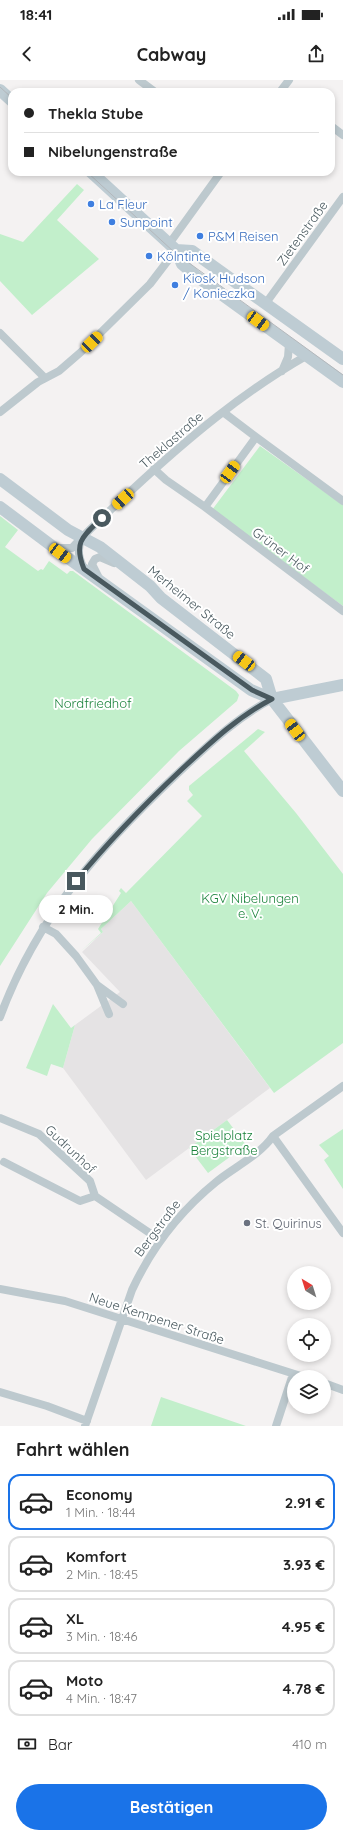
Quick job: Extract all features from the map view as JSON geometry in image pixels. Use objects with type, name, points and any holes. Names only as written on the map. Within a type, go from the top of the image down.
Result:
[{"type":"main road","points":[[0,90],[8,97]]},
{"type":"main road","points":[[94,176],[173,247],[182,264],[196,276],[343,382]]},
{"type":"main road","points":[[173,247],[192,252],[343,359]]},
{"type":"main road","name":"Merheimer Straße","points":[[0,479],[68,530],[100,547],[128,568],[161,598],[266,679],[272,699],[343,791]]},
{"type":"main road","name":"Merheimer Straße","points":[[0,507],[53,547],[252,690],[272,699]]},
{"type":"main road","points":[[272,699],[343,685]]},
{"type":"street","points":[[139,80],[150,88]]},
{"type":"street","points":[[0,412],[38,382],[59,371],[108,327],[150,284],[218,176]]},
{"type":"street","name":"Zietenstraße","points":[[266,303],[343,197]]},
{"type":"street","points":[[0,332],[45,378]]},
{"type":"street","points":[[282,371],[288,357],[289,344]]},
{"type":"street","name":"Theklastraße","points":[[82,537],[154,469],[223,412],[306,356]]},
{"type":"street","points":[[223,412],[343,501]]},
{"type":"street","points":[[205,507],[256,437]]},
{"type":"street","name":"Grüner Hof","points":[[154,469],[166,480],[205,507],[343,612]]},
{"type":"street","points":[[53,547],[64,549],[72,548],[82,537]]},
{"type":"street","points":[[82,537],[78,548],[79,557],[84,569]]},
{"type":"street","points":[[102,582],[92,564],[100,557],[128,568]]},
{"type":"street","points":[[0,1017],[9,992],[43,926],[68,891],[100,851],[162,788],[212,741],[252,710],[272,699]]},
{"type":"street","points":[[43,926],[56,934],[76,956],[97,984],[122,1004]]},
{"type":"street","points":[[97,984],[109,1014]]},
{"type":"street","name":"Bergstraße","points":[[86,1424],[121,1319],[142,1270],[160,1240],[184,1210],[216,1182],[267,1145],[273,1136],[343,1086]]},
{"type":"street","name":"Gudrunhof","points":[[0,1118],[39,1134],[90,1181],[95,1196]]},
{"type":"street","points":[[273,1136],[343,1233]]},
{"type":"street","points":[[4,1162],[80,1200],[95,1196],[160,1240]]},
{"type":"street","name":"Neue Kempener Straße","points":[[0,1289],[65,1301],[287,1372]]},
{"type":"street","points":[[331,1386],[343,1390]]},
{"type":"street","points":[[0,1392],[47,1406],[86,1424]]},
{"type":"street","points":[[276,1426],[287,1392]]},
{"type":"shaded area","points":[[131,901],[270,1088],[146,1180],[63,1068],[75,1025],[120,992],[82,952],[103,932],[101,929]]},
{"type":"green space","points":[[77,184],[84,190],[57,220],[99,259],[32,315],[0,281],[0,234],[23,242]]},
{"type":"green space","points":[[260,446],[343,505],[343,606],[212,510]]},
{"type":"green space","name":"Nordfriedhof","points":[[0,516],[18,530],[5,547],[38,571],[41,569],[43,570],[49,561],[67,574],[70,571],[73,571],[236,691],[239,695],[237,701],[179,751],[92,839],[47,893],[0,966]]},
{"type":"green space","name":"KGV Nibelungen e. V.","points":[[258,729],[265,732],[244,751],[296,813],[343,874],[343,1043],[274,1093],[131,901],[101,929],[103,932],[81,951],[101,933],[98,929],[121,893],[119,891],[121,888],[126,893],[202,816],[187,801],[193,795],[189,790],[189,786]]},
{"type":"green space","points":[[53,1004],[71,1028],[75,1025],[63,1068],[51,1064],[47,1076],[26,1068]]},
{"type":"green space","name":"Spielplatz Bergstraße","points":[[227,1120],[246,1145],[208,1173],[189,1148]]},
{"type":"green space","points":[[343,1129],[343,1189],[324,1160],[329,1156],[319,1145]]},
{"type":"green space","points":[[161,1397],[246,1426],[151,1426]]},
{"type":"tram line","points":[[0,87],[8,94]]},
{"type":"tram line","points":[[91,176],[174,252],[343,375]]},
{"type":"place","name":"La Fleur","points":[[91,204]]},
{"type":"place","name":"Sunpoint","points":[[112,222]]},
{"type":"place","name":"P&M Reisen","points":[[200,236]]},
{"type":"place","name":"Kölntinte","points":[[149,256]]},
{"type":"place","name":"Kiosk Hudson / Konieczka","points":[[175,285]]},
{"type":"place","name":"St. Quirinus","points":[[247,1223]]},
{"type":"route","points":[[76,881],[100,851],[202,750],[252,710],[272,699],[252,690],[84,569],[79,557],[78,548],[82,537],[102,518]]}]
